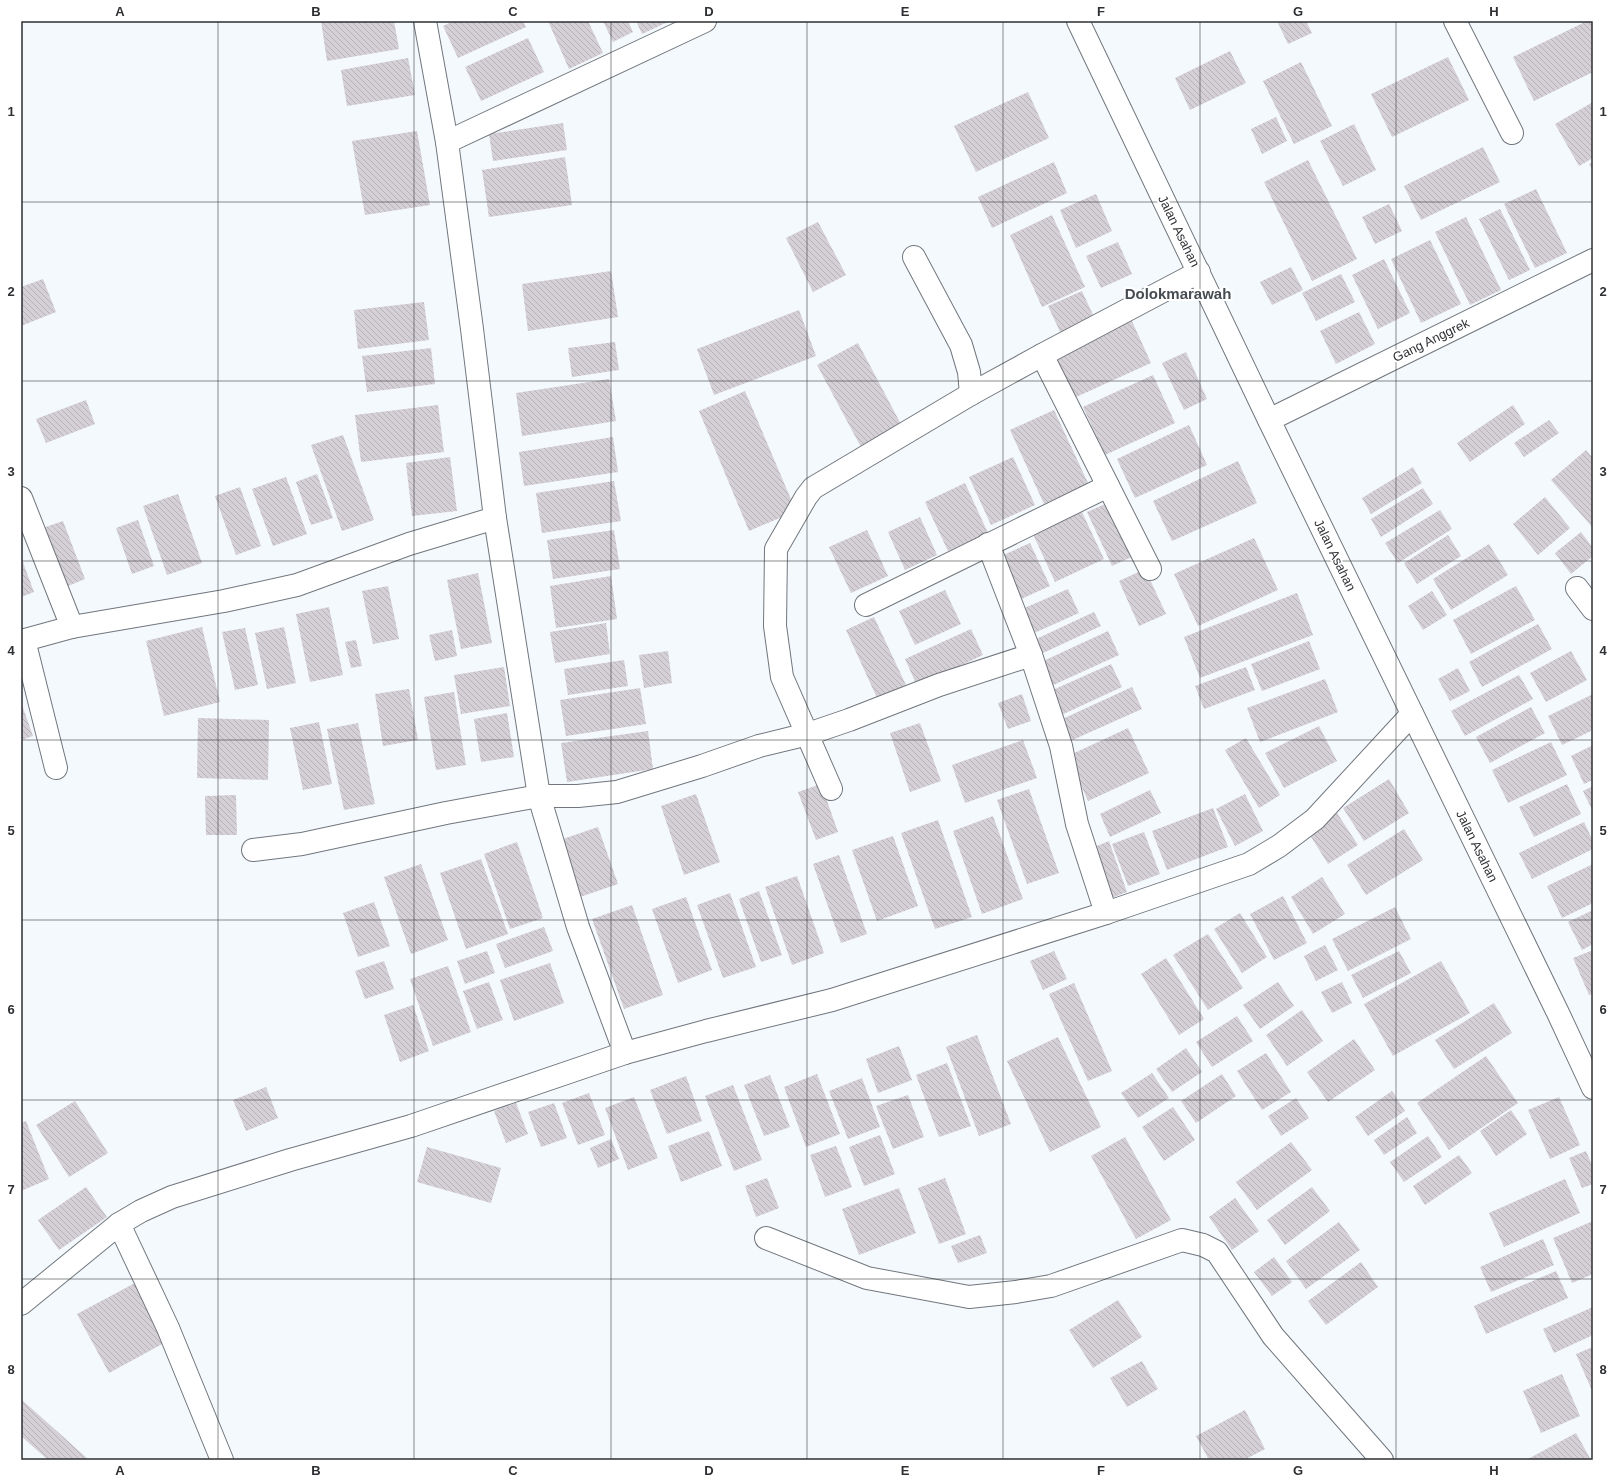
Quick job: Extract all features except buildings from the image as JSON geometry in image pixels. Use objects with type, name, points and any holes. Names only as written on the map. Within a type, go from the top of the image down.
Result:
[{"type":"street","points":[[425,21],[447,142],[472,328],[495,518],[539,796],[578,927],[625,1054]]},
{"type":"street","points":[[447,142],[705,21]]},
{"type":"street","name":"Jalan Asahan","points":[[1078,21],[1269,420],[1558,1013],[1593,1088]]},
{"type":"street","points":[[1455,21],[1512,133]]},
{"type":"street","points":[[914,257],[961,345],[969,372],[970,394]]},
{"type":"street","name":"Gang Anggrek","points":[[1269,420],[1593,260]]},
{"type":"street","points":[[832,789],[782,677],[775,626],[776,549],[806,497],[813,488],[970,394],[1199,272]]},
{"type":"street","points":[[1042,355],[1150,569]]},
{"type":"street","points":[[866,605],[1108,486]]},
{"type":"street","points":[[21,498],[72,627]]},
{"type":"street","points":[[56,768],[22,640],[72,627],[224,601],[297,585],[409,544],[495,518]]},
{"type":"street","points":[[988,544],[1031,655],[1061,746],[1077,824],[1106,913]]},
{"type":"street","points":[[1577,588],[1593,609]]},
{"type":"street","points":[[253,850],[302,844],[446,813],[539,796],[578,796],[617,792],[702,766],[759,746],[808,734],[849,720],[939,685],[1031,655]]},
{"type":"street","points":[[21,1304],[119,1224],[141,1211],[172,1197],[290,1160],[411,1126],[625,1054],[706,1031],[832,1000],[1106,913],[1249,864],[1279,846],[1315,819],[1412,714]]},
{"type":"street","points":[[119,1224],[168,1328],[222,1460]]},
{"type":"street","points":[[766,1238],[867,1278],[969,1297],[1016,1292],[1051,1286],[1182,1240],[1203,1245],[1217,1252],[1274,1336],[1382,1460]]},
{"type":"district","name":"Dolokmarawah","points":[[1178,293]]}]
